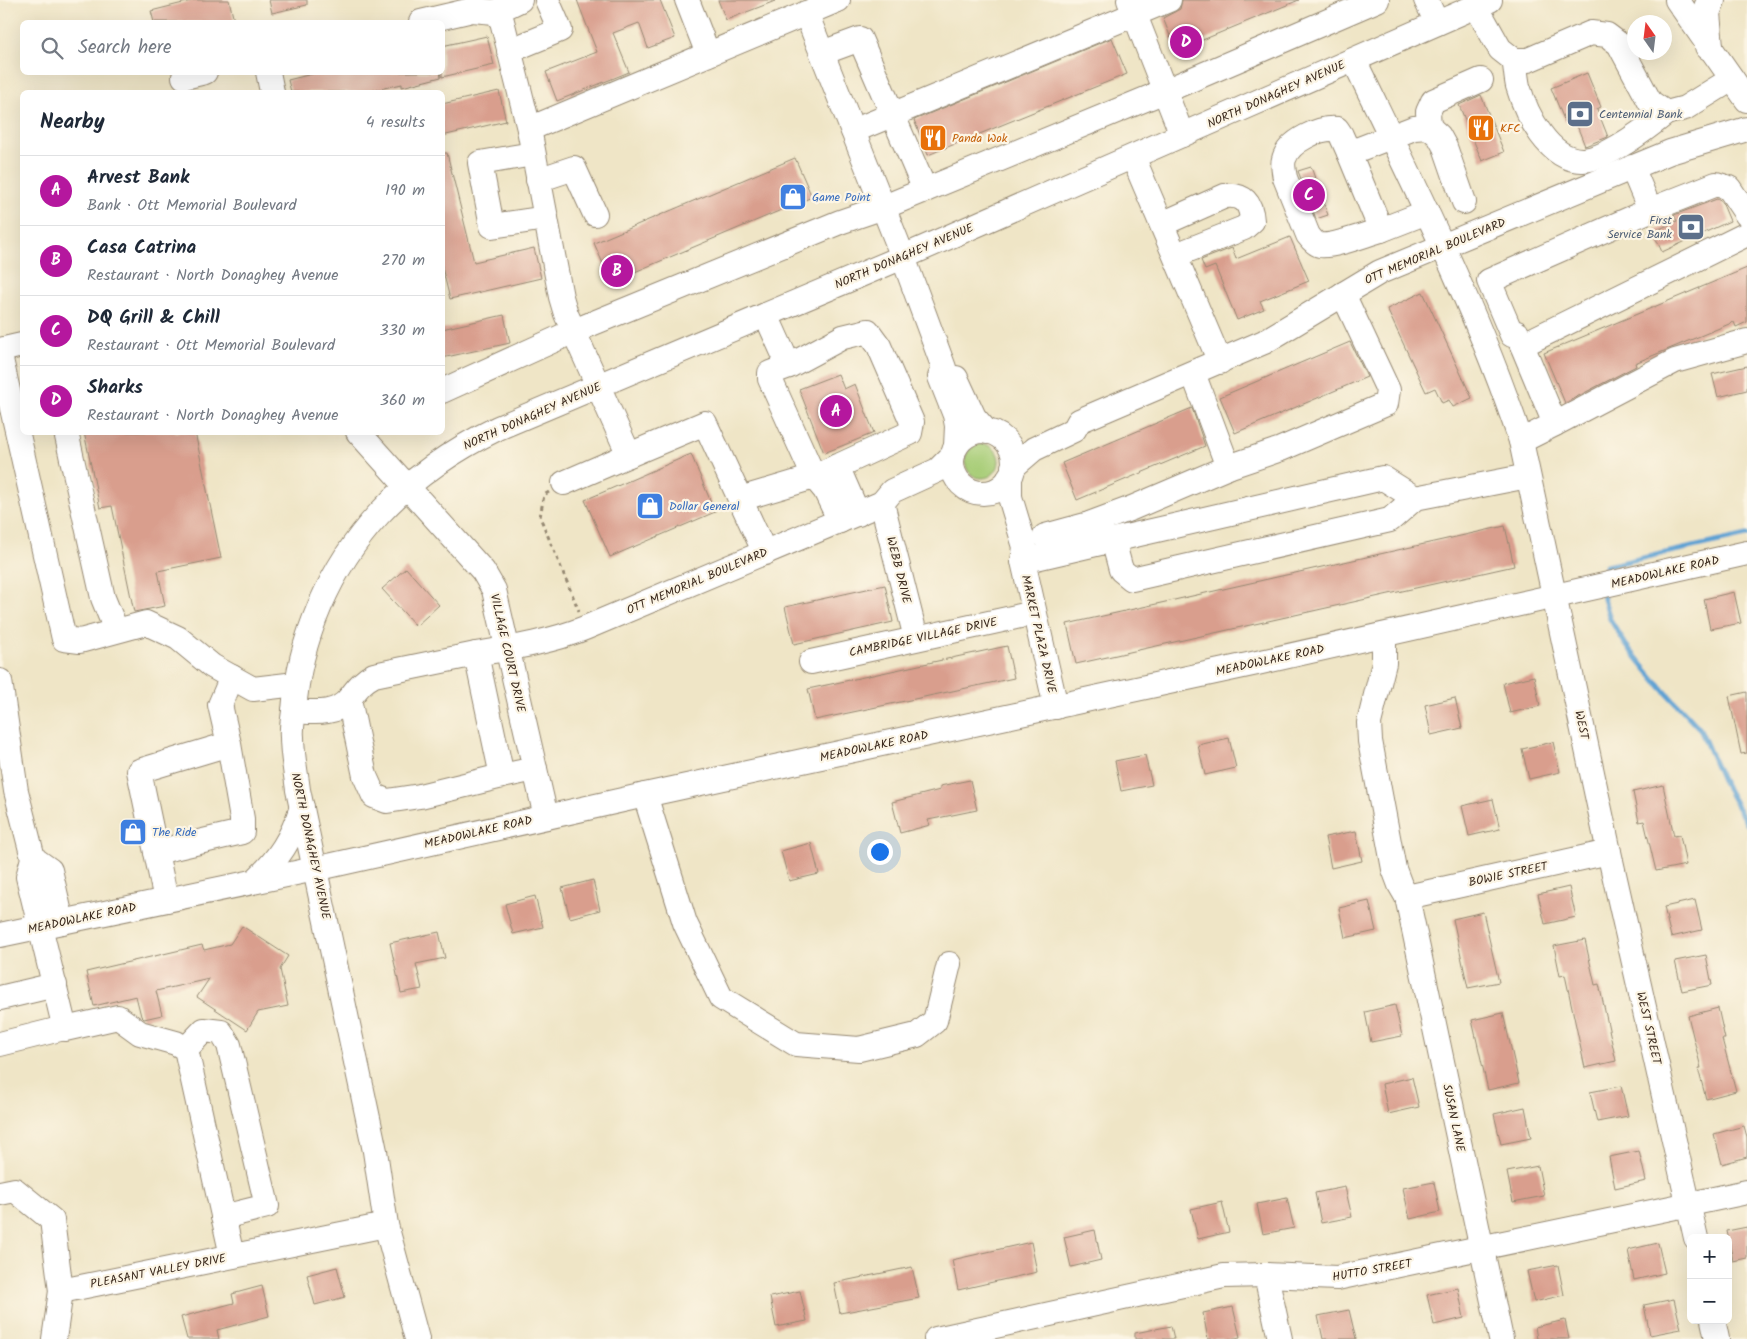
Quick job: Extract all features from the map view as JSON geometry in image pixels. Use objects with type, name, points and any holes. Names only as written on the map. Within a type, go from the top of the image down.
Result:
[{"type":"main road","points":[[1709,46],[1706,13],[1711,0]]},
{"type":"street","points":[[430,20],[472,10],[495,12],[520,0]]},
{"type":"street","points":[[510,51],[560,30],[547,0]]},
{"type":"street","points":[[687,0],[708,54]]},
{"type":"street","points":[[528,129],[838,0]]},
{"type":"street","points":[[853,131],[1132,7],[1170,0]]},
{"type":"street","points":[[445,389],[574,331],[840,222],[884,207],[1165,91],[1377,0]]},
{"type":"street","points":[[1426,0],[1437,24]]},
{"type":"street","points":[[1663,0],[1673,5],[1691,21]]},
{"type":"street","points":[[1678,0],[1747,100]]},
{"type":"street","points":[[1483,3],[1500,49],[1514,60],[1528,60],[1591,34],[1607,35],[1620,44],[1650,102],[1666,113]]},
{"type":"street","name":"NORTH DONAGHEY AVENUE","points":[[417,1339],[386,1224],[375,1151],[298,790],[292,737],[296,684],[306,641],[324,597],[346,558],[379,514],[407,487],[463,445],[498,428],[904,257],[1483,3]]},
{"type":"street","points":[[1132,7],[1182,135]]},
{"type":"street","points":[[495,12],[502,21],[510,51],[528,129],[561,297],[628,455]]},
{"type":"street","points":[[806,13],[904,257],[944,368],[940,376],[955,415],[957,426],[952,467],[955,476],[960,483],[971,490],[984,493],[995,490],[1003,485],[1012,472],[1013,458],[1011,449],[974,417],[953,371],[944,368]]},
{"type":"street","points":[[822,54],[860,39],[925,190]]},
{"type":"street","name":"WEST","points":[[1354,60],[1443,246],[1506,398],[1520,441],[1609,852]]},
{"type":"street","points":[[1514,60],[1518,86],[1543,139],[1559,152],[1582,160],[1596,157],[1639,134],[1666,113],[1685,108],[1732,78]]},
{"type":"street","points":[[269,75],[272,90]]},
{"type":"street","points":[[1464,202],[1439,136],[1429,127],[1428,112],[1433,101],[1481,80]]},
{"type":"street","points":[[1349,153],[1414,128],[1429,127]]},
{"type":"street","points":[[1381,230],[1341,135],[1336,129],[1328,128],[1297,142],[1288,150],[1284,159],[1283,170],[1308,235],[1320,245],[1338,243],[1381,230],[1427,212]]},
{"type":"street","name":"OTT MEMORIAL BOULEVARD","points":[[993,434],[1018,436],[1068,418],[1079,421],[1193,374],[1264,342],[1292,327],[1380,272],[1670,152],[1747,129]]},
{"type":"street","points":[[533,154],[480,163],[492,226],[546,218]]},
{"type":"street","points":[[1133,157],[1220,362]]},
{"type":"street","points":[[1632,167],[1650,210]]},
{"type":"street","points":[[538,180],[574,168],[595,214]]},
{"type":"street","points":[[1554,424],[1517,340],[1488,281],[1650,210],[1716,184],[1729,188],[1747,215]]},
{"type":"street","points":[[1162,224],[1225,196],[1235,195],[1246,200],[1251,212],[1252,221],[1244,228],[1176,255]]},
{"type":"street","points":[[1486,348],[1517,340],[1747,234]]},
{"type":"street","points":[[1045,536],[1090,524],[1132,508],[1228,467],[1281,449],[1386,404],[1388,390],[1343,294]]},
{"type":"street","points":[[766,315],[788,366]]},
{"type":"street","points":[[740,499],[814,477],[910,433],[912,422],[879,346],[868,331],[843,337],[788,366],[770,373],[770,379],[814,477],[849,517]]},
{"type":"street","points":[[1520,441],[1675,361],[1747,341]]},
{"type":"street","points":[[0,350],[20,345]]},
{"type":"street","points":[[0,355],[64,639],[80,641],[146,623],[178,638],[212,666],[253,689],[296,684]]},
{"type":"street","points":[[1193,374],[1228,467]]},
{"type":"street","name":"OTT MEMORIAL BOULEVARD","points":[[1012,472],[1034,448],[1074,430],[1079,421]]},
{"type":"street","points":[[564,483],[705,423],[765,553]]},
{"type":"street","points":[[954,451],[962,439],[969,434],[975,432],[993,434]]},
{"type":"street","points":[[67,435],[103,598],[116,630]]},
{"type":"street","name":"VILLAGE COURT DRIVE","points":[[366,435],[407,487],[483,571],[494,590],[546,817]]},
{"type":"street","name":"OTT MEMORIAL BOULEVARD","points":[[294,711],[333,711],[349,699],[358,686],[374,675],[508,649],[586,628],[882,503],[892,491],[938,470],[954,451]]},
{"type":"street","points":[[837,466],[849,517]]},
{"type":"street","name":"MARKET PLAZA DRIVE","points":[[1012,472],[1010,498],[1025,547],[1023,561],[1056,707]]},
{"type":"street","points":[[1113,540],[1121,570],[1132,579],[1390,520],[1415,498],[1528,476]]},
{"type":"street","points":[[1023,561],[1383,478],[1415,498]]},
{"type":"street","name":"OTT MEMORIAL BOULEVARD","points":[[882,503],[896,506],[937,489],[971,490]]},
{"type":"street","name":"MARKET PLAZA DRIVE","points":[[971,490],[993,508],[1015,551],[1023,561]]},
{"type":"street","name":"WEBB DRIVE","points":[[882,503],[916,638]]},
{"type":"street","name":"MEADOWLAKE ROAD","points":[[0,936],[1056,707],[1747,553]]},
{"type":"street","name":"CAMBRIDGE VILLAGE DRIVE","points":[[811,662],[1034,613]]},
{"type":"street","name":"SUSAN LANE","points":[[1384,635],[1384,663],[1369,723],[1370,741],[1394,869],[1400,885],[1407,896],[1501,1339]]},
{"type":"street","points":[[476,654],[502,776]]},
{"type":"street","points":[[156,852],[242,832],[242,819],[220,705],[232,677]]},
{"type":"street","points":[[0,681],[16,791],[32,858],[50,870],[55,985],[64,1028]]},
{"type":"street","points":[[349,699],[365,776],[374,796],[387,801],[420,796],[535,769]]},
{"type":"street","points":[[166,900],[140,771],[229,744]]},
{"type":"street","points":[[645,795],[685,923],[721,998],[796,1044],[859,1049],[917,1035],[935,1020],[949,964]]},
{"type":"street","points":[[255,881],[270,867],[283,849],[295,829],[302,807]]},
{"type":"street","name":"BOWIE STREET","points":[[1407,896],[1609,852]]},
{"type":"street","name":"WEST STREET","points":[[1609,852],[1689,1204]]},
{"type":"street","points":[[0,998],[55,985]]},
{"type":"street","points":[[0,1044],[64,1028],[118,1018],[140,1033],[176,1043],[186,1049],[232,1256]]},
{"type":"street","points":[[186,1049],[204,1030],[221,1032],[229,1045],[267,1206],[224,1218]]},
{"type":"street","points":[[0,1194],[15,1190],[52,1220],[61,1291],[54,1339]]},
{"type":"street","name":"HUTTO STREET","points":[[936,1339],[1224,1276],[1266,1275],[1337,1278],[1747,1192]]},
{"type":"street","points":[[1689,1204],[1695,1234]]},
{"type":"street","name":"PLEASANT VALLEY DRIVE","points":[[61,1291],[386,1224]]},
{"type":"street","points":[[1266,1275],[1280,1339]]},
{"type":"street","points":[[1714,1324],[1717,1339]]},
{"type":"path","points":[[564,483],[544,495],[540,517],[586,628]]},
{"type":"green space","points":[[982,444],[994,449],[999,461],[994,473],[982,478],[970,473],[965,461],[970,449]]},
{"type":"building","points":[[195,0],[229,0],[234,20],[153,20],[151,11]]},
{"type":"building","points":[[269,0],[307,0],[307,5],[272,13]]},
{"type":"building","points":[[577,0],[660,0],[675,38],[648,48],[639,23],[613,33],[629,72],[557,101],[546,72],[597,52]]},
{"type":"building","points":[[718,0],[774,0],[775,1],[726,20]]},
{"type":"building","points":[[1182,0],[1299,0],[1176,51],[1163,18],[1180,9]]},
{"type":"building","points":[[487,36],[494,65],[442,77],[442,75],[445,75],[445,45]]},
{"type":"building","points":[[1112,38],[1127,74],[928,155],[914,120]]},
{"type":"building","name":"Centennial Bank","points":[[1587,73],[1601,107],[1597,109],[1608,137],[1585,146],[1574,118],[1565,122],[1551,88]]},
{"type":"building","points":[[308,75],[441,75],[441,77],[402,87],[402,84],[375,90],[290,90],[288,80]]},
{"type":"building","points":[[499,91],[506,121],[445,135],[445,103]]},
{"type":"building","name":"KFC","points":[[1481,95],[1504,152],[1482,161],[1459,105]]},
{"type":"building","points":[[445,153],[447,153],[474,262],[534,248],[541,278],[450,299],[445,279]]},
{"type":"building","points":[[795,158],[812,197],[611,282],[594,243]]},
{"type":"building","points":[[1311,167],[1328,215],[1316,219],[1298,171]]},
{"type":"building","name":"First Service Bank","points":[[1717,199],[1722,202],[1730,221],[1662,252],[1653,232],[1677,221],[1674,215]]},
{"type":"building","points":[[1290,237],[1309,281],[1260,301],[1264,309],[1237,320],[1215,266],[1205,270],[1201,260],[1232,248],[1236,259]]},
{"type":"building","points":[[1747,268],[1747,322],[1736,327],[1734,322],[1635,363],[1636,366],[1565,403],[1544,353]]},
{"type":"building","points":[[1423,292],[1472,398],[1453,407],[1449,400],[1442,403],[1435,388],[1426,392],[1387,309]]},
{"type":"building","points":[[504,315],[510,343],[445,357],[445,328]]},
{"type":"building","points":[[1350,342],[1367,377],[1235,433],[1220,397]]},
{"type":"building","points":[[1747,366],[1747,390],[1718,397],[1712,374]]},
{"type":"building","points":[[838,374],[844,389],[855,384],[874,433],[824,453],[799,389]]},
{"type":"building","points":[[1192,408],[1205,446],[1077,500],[1062,463]]},
{"type":"building","points":[[85,435],[196,435],[221,558],[158,571],[165,606],[134,612],[112,506],[100,508]]},
{"type":"building","name":"Dollar General","points":[[691,454],[715,512],[610,557],[585,500]]},
{"type":"building","points":[[1505,526],[1514,566],[1076,664],[1067,624]]},
{"type":"building","points":[[406,568],[439,605],[416,626],[382,589]]},
{"type":"building","points":[[885,585],[893,622],[794,644],[785,607]]},
{"type":"building","points":[[1734,592],[1741,623],[1710,629],[1704,599]]},
{"type":"building","points":[[1007,646],[1014,678],[815,720],[808,689]]},
{"type":"building","points":[[1534,676],[1540,706],[1510,713],[1503,683]]},
{"type":"building","points":[[1747,692],[1747,753],[1741,754],[1729,696]]},
{"type":"building","points":[[1455,698],[1462,728],[1431,735],[1425,705]]},
{"type":"building","points":[[1229,738],[1236,768],[1205,775],[1198,745]]},
{"type":"building","points":[[1553,742],[1560,772],[1529,779],[1522,749]]},
{"type":"building","points":[[1145,755],[1152,785],[1121,791],[1115,761]]},
{"type":"building","points":[[970,780],[977,810],[928,820],[930,825],[900,833],[892,802],[940,790],[940,786]]},
{"type":"building","points":[[1663,785],[1674,836],[1680,835],[1686,865],[1656,871],[1644,821],[1639,822],[1633,792]]},
{"type":"building","points":[[1493,799],[1500,829],[1469,836],[1462,806]]},
{"type":"building","points":[[1356,831],[1362,861],[1331,868],[1325,837]]},
{"type":"building","points":[[811,843],[819,874],[789,881],[781,851]]},
{"type":"building","points":[[593,880],[600,910],[570,918],[562,888]]},
{"type":"building","points":[[1569,887],[1576,917],[1545,924],[1538,894]]},
{"type":"building","points":[[535,896],[543,927],[513,934],[505,904]]},
{"type":"building","points":[[1695,900],[1702,930],[1671,937],[1664,907]]},
{"type":"building","points":[[1369,901],[1376,931],[1345,938],[1339,908]]},
{"type":"building","points":[[1483,912],[1499,982],[1468,988],[1453,919]]},
{"type":"building","points":[[242,926],[288,956],[280,969],[288,1006],[258,1012],[247,1030],[197,997],[209,979],[156,991],[162,1015],[144,1019],[141,1016],[136,996],[94,1006],[86,972],[202,945],[204,950],[230,944]]},
{"type":"building","points":[[439,932],[445,958],[416,964],[422,989],[401,993],[390,943]]},
{"type":"building","points":[[1585,940],[1595,985],[1599,984],[1616,1061],[1585,1068],[1565,975],[1560,976],[1554,946]]},
{"type":"building","points":[[1706,955],[1712,985],[1682,991],[1675,961]]},
{"type":"building","points":[[1395,1005],[1402,1036],[1371,1042],[1365,1012]]},
{"type":"building","points":[[1718,1008],[1725,1039],[1722,1039],[1736,1091],[1706,1099],[1698,1068],[1701,1068],[1688,1016]]},
{"type":"building","points":[[1503,1013],[1519,1083],[1488,1090],[1472,1020]]},
{"type":"building","points":[[1412,1077],[1419,1107],[1388,1114],[1382,1084]]},
{"type":"building","points":[[1621,1086],[1628,1116],[1597,1122],[1590,1092]]},
{"type":"building","points":[[1525,1107],[1531,1138],[1501,1144],[1494,1114]]},
{"type":"building","points":[[1744,1126],[1747,1137],[1747,1157],[1722,1164],[1714,1134]]},
{"type":"building","points":[[1639,1151],[1646,1181],[1615,1188],[1609,1157]]},
{"type":"building","points":[[1538,1166],[1544,1196],[1513,1202],[1507,1172]]},
{"type":"building","points":[[1434,1182],[1440,1212],[1410,1219],[1403,1188]]},
{"type":"building","points":[[1345,1187],[1352,1217],[1321,1223],[1315,1193]]},
{"type":"building","points":[[1287,1198],[1294,1228],[1263,1234],[1257,1204]]},
{"type":"building","points":[[1222,1202],[1229,1232],[1198,1239],[1191,1209]]},
{"type":"building","points":[[1747,1227],[1747,1258],[1733,1261],[1732,1234],[1728,1234],[1727,1231]]},
{"type":"building","points":[[1095,1230],[1101,1260],[1071,1267],[1064,1237]]},
{"type":"building","points":[[1031,1242],[1037,1272],[958,1290],[952,1260]]},
{"type":"building","points":[[1658,1243],[1665,1273],[1634,1280],[1628,1250]]},
{"type":"building","points":[[1558,1265],[1564,1295],[1534,1302],[1527,1271]]},
{"type":"building","points":[[337,1267],[345,1297],[315,1305],[307,1275]]},
{"type":"building","points":[[912,1267],[919,1298],[840,1313],[834,1283]]},
{"type":"building","points":[[262,1286],[269,1316],[217,1330],[219,1339],[187,1339],[181,1317],[234,1303],[232,1294]]},
{"type":"building","points":[[1458,1288],[1464,1318],[1434,1325],[1427,1295]]},
{"type":"building","points":[[800,1291],[807,1321],[776,1327],[770,1297]]},
{"type":"building","points":[[1674,1299],[1681,1329],[1650,1335],[1644,1305]]},
{"type":"building","points":[[1233,1307],[1240,1337],[1208,1339],[1203,1313]]},
{"type":"building","points":[[1349,1310],[1356,1339],[1323,1339],[1318,1316]]},
{"type":"building","points":[[1565,1320],[1569,1339],[1537,1339],[1535,1327]]},
{"type":"building","points":[[1171,1326],[1174,1339],[1135,1339],[1135,1333]]},
{"type":"waterway","points":[[1604,579],[1606,566],[1747,535]]},
{"type":"waterway","points":[[1602,592],[1610,619],[1626,645],[1660,686],[1700,729],[1722,780],[1747,824]]},
{"type":"place","name":"Sharks","points":[[1186,42]]},
{"type":"place","name":"Centennial Bank","points":[[1580,114]]},
{"type":"place","name":"KFC","points":[[1481,128]]},
{"type":"place","name":"Panda Wok","points":[[933,138]]},
{"type":"place","name":"DQ Grill & Chill","points":[[1309,195]]},
{"type":"place","name":"Game Point","points":[[793,197]]},
{"type":"place","name":"First Service Bank","points":[[1691,227]]},
{"type":"place","name":"Casa Catrina","points":[[617,271]]},
{"type":"place","name":"Arvest Bank","points":[[836,411]]},
{"type":"place","name":"Dollar General","points":[[650,506]]},
{"type":"place","name":"The Ride","points":[[133,832]]}]
